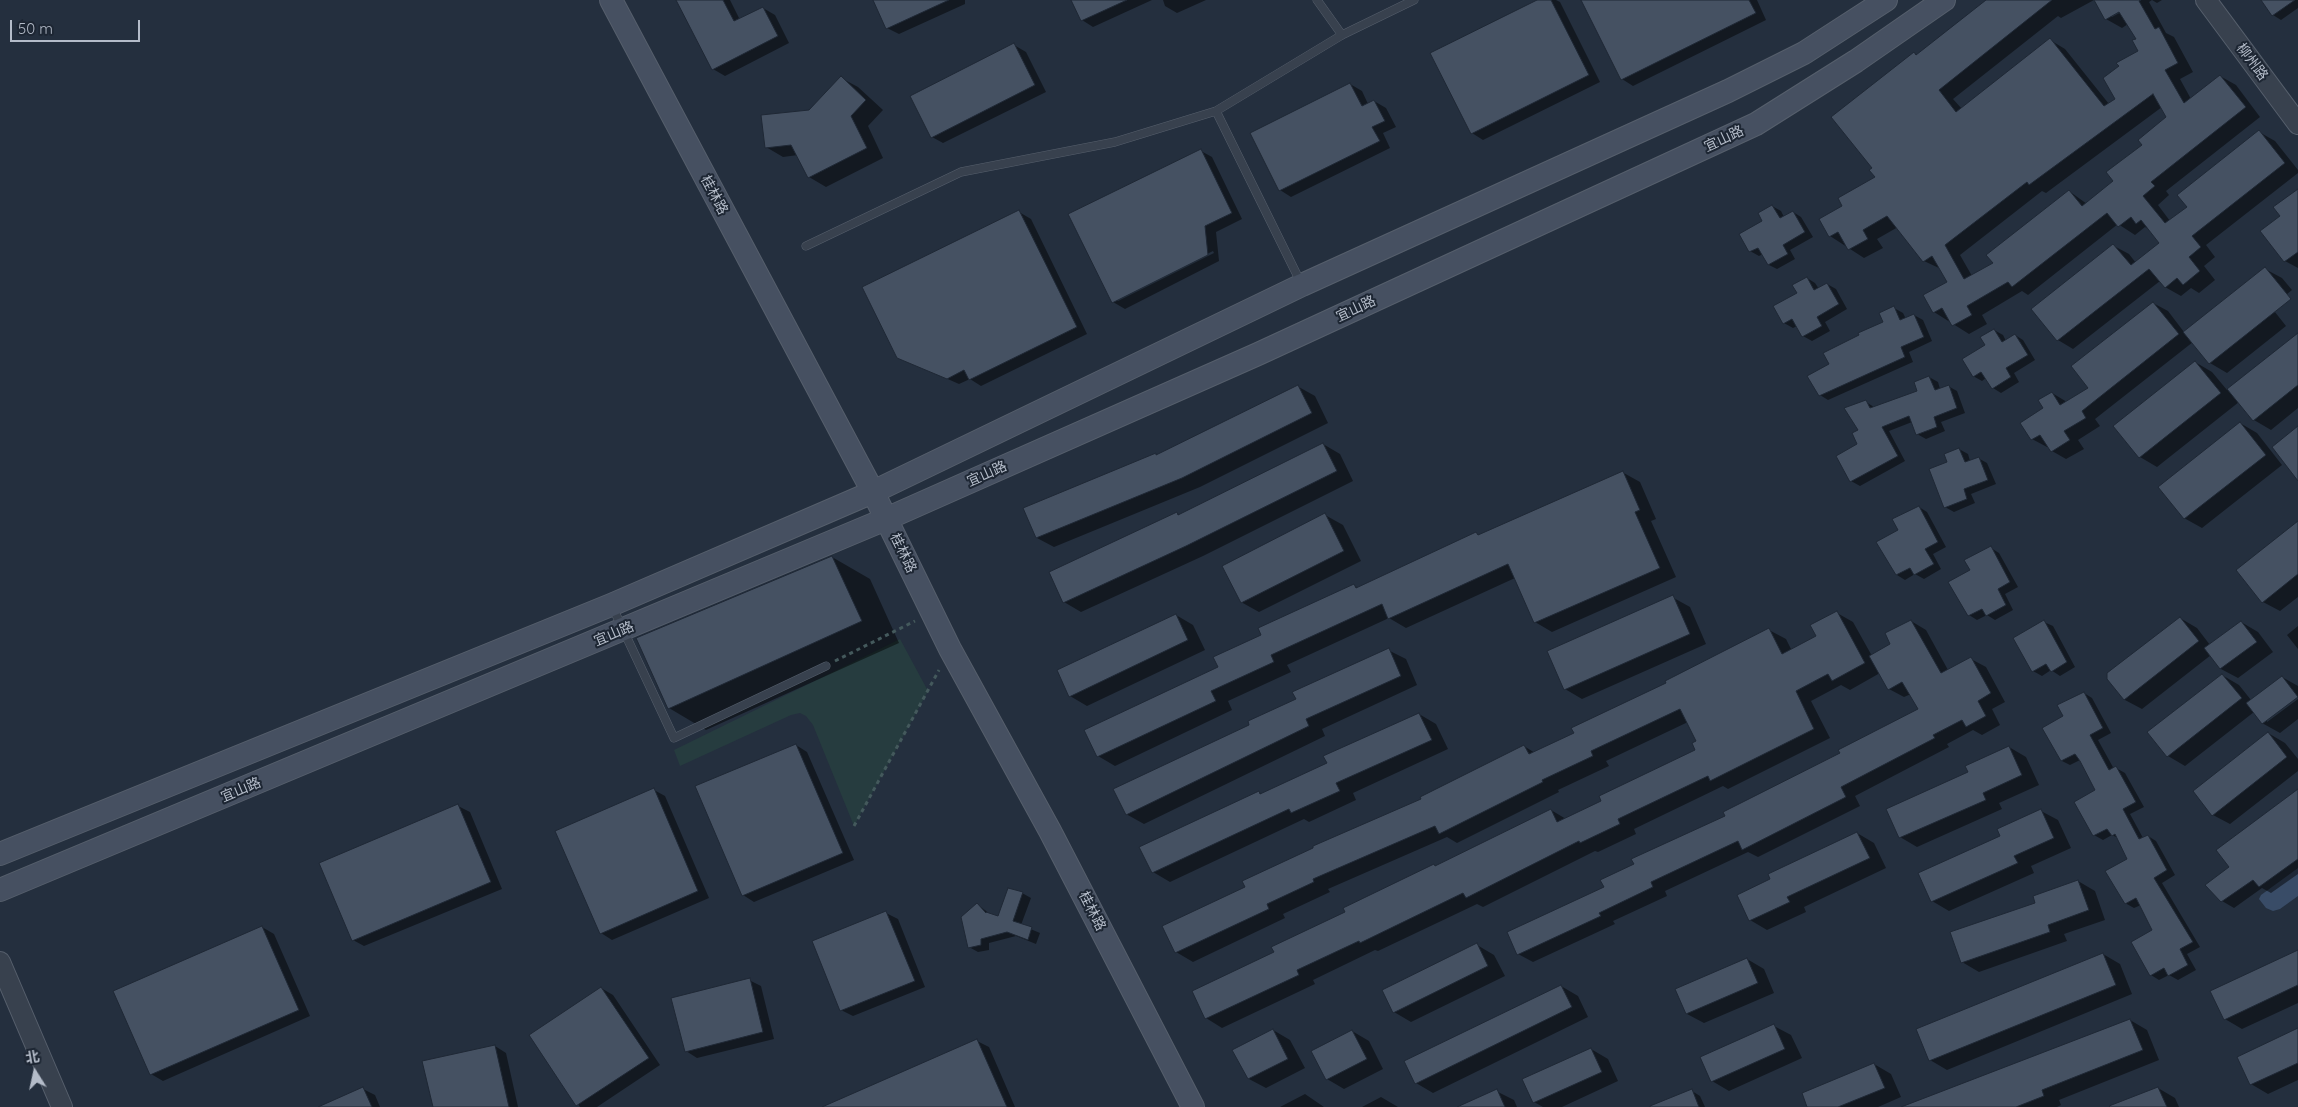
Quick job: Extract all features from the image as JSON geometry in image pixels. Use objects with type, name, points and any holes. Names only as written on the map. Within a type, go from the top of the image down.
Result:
[{"type":"main road","name":"桂林路","points":[[611,0],[873,492],[950,649],[1050,831],[1193,1107]]},
{"type":"main road","name":"宜山路","points":[[0,854],[612,605],[873,492],[1302,285],[1728,92],[1804,53],[1886,0]]},
{"type":"main road","name":"宜山路","points":[[0,890],[886,519],[1258,354],[1756,124],[1856,61],[1944,0]]},
{"type":"street","name":"柳州路","points":[[2206,0],[2298,124]]},
{"type":"street","points":[[0,962],[62,1107]]},
{"type":"lane","points":[[1317,0],[1342,35]]},
{"type":"lane","points":[[806,246],[961,172],[1115,142],[1216,111],[1342,35],[1414,0]]},
{"type":"lane","points":[[1216,111],[1302,285]]},
{"type":"lane","points":[[612,605],[674,738],[826,666]]},
{"type":"path","points":[[826,666],[931,612]]},
{"type":"path","points":[[854,826],[950,649]]},
{"type":"green space","points":[[900,639],[928,691],[854,826],[813,725],[806,716],[800,713],[791,715],[680,766],[674,750]]},
{"type":"water","points":[[2298,868],[2298,896],[2280,909],[2273,911],[2266,908],[2259,899],[2261,895]]},
{"type":"building","points":[[676,0],[723,0],[734,21],[763,7],[778,36],[712,70]]},
{"type":"building","points":[[873,0],[949,0],[886,29]]},
{"type":"building","points":[[1071,0],[1127,0],[1081,21]]},
{"type":"building","points":[[1537,0],[1551,0],[1589,75],[1471,134],[1430,53]]},
{"type":"building","points":[[1581,0],[1749,0],[1756,13],[1621,80]]},
{"type":"building","points":[[1986,0],[2052,0],[1939,90],[1956,112],[2050,38],[2104,106],[2115,99],[2103,78],[2119,66],[2116,63],[2138,51],[2132,40],[2136,39],[2119,12],[2105,20],[2094,0],[2141,0],[2139,1],[2155,29],[2159,27],[2178,63],[2165,70],[2184,103],[2220,75],[2246,107],[2151,182],[2155,186],[2143,196],[2165,223],[2187,207],[2177,195],[2259,130],[2285,163],[2192,236],[2201,247],[2189,257],[2200,271],[2183,285],[2177,278],[2165,288],[2149,269],[2057,341],[2031,309],[2113,244],[2131,265],[2159,243],[2141,220],[2136,224],[2131,217],[2118,227],[2107,213],[2012,287],[2008,282],[1967,306],[1972,315],[1952,326],[1942,308],[1933,313],[1923,295],[1947,282],[1932,256],[1923,262],[1887,216],[1863,230],[1868,239],[1848,250],[1838,232],[1829,237],[1819,219],[1842,206],[1838,198],[1875,177],[1869,170],[1872,168],[1831,117],[1914,52],[1916,55]],"holes":[[[2153,94],[2166,117],[2138,140],[2142,145],[2106,172],[2113,181],[2082,206],[2069,190],[1986,255],[1993,263],[1964,279],[1945,245],[2027,182],[2029,185]]]},
{"type":"building","points":[[2261,0],[2295,0],[2272,16]]},
{"type":"building","points":[[1014,43],[1035,85],[931,138],[910,96]]},
{"type":"building","points":[[841,76],[866,100],[851,116],[867,148],[808,178],[791,145],[765,148],[761,115],[809,110]]},
{"type":"building","points":[[1350,83],[1362,106],[1374,100],[1385,121],[1372,127],[1380,141],[1279,191],[1250,133]]},
{"type":"building","points":[[1201,149],[1232,213],[1205,226],[1208,255],[1112,303],[1068,214]]},
{"type":"building","points":[[2298,189],[2298,252],[2284,262],[2260,231],[2280,216],[2273,207]]},
{"type":"building","points":[[1772,205],[1780,218],[1793,211],[1805,232],[1783,245],[1788,254],[1768,265],[1758,248],[1749,252],[1739,234],[1762,221],[1758,213]]},
{"type":"building","points":[[1019,210],[1077,327],[969,380],[964,370],[947,379],[897,358],[862,287]]},
{"type":"building","points":[[2265,267],[2291,299],[2209,364],[2183,332]]},
{"type":"building","points":[[1807,277],[1814,290],[1827,283],[1839,304],[1817,317],[1822,326],[1802,337],[1792,319],[1783,324],[1773,306],[1797,293],[1792,285]]},
{"type":"building","points":[[2153,302],[2179,334],[2082,411],[2086,418],[2064,431],[2070,440],[2051,452],[2040,435],[2031,440],[2020,423],[2043,408],[2038,400],[2052,392],[2060,405],[2088,388],[2071,366]]},
{"type":"building","points":[[1894,306],[1900,320],[1914,314],[1924,337],[1901,347],[1905,357],[1819,396],[1807,376],[1829,364],[1823,353],[1859,335],[1858,333],[1883,322],[1879,313]]},
{"type":"building","points":[[1994,329],[2002,342],[2015,334],[2028,355],[2006,368],[2011,377],[1992,389],[1981,372],[1973,377],[1962,359],[1985,345],[1980,337]]},
{"type":"building","points":[[2298,333],[2298,385],[2253,421],[2227,389]]},
{"type":"building","points":[[2195,361],[2221,393],[2139,458],[2113,426]]},
{"type":"building","points":[[1929,376],[1935,390],[1949,385],[1957,408],[1934,417],[1937,427],[1916,435],[1909,416],[1882,427],[1898,456],[1850,482],[1836,456],[1857,444],[1852,433],[1858,430],[1844,408],[1866,400],[1870,408],[1917,391],[1914,382]]},
{"type":"building","points":[[1298,385],[1312,413],[1182,478],[1036,538],[1023,508],[1156,453],[1156,455]]},
{"type":"building","points":[[2240,422],[2266,455],[2184,519],[2158,487]]},
{"type":"building","points":[[2298,426],[2298,481],[2272,447]]},
{"type":"building","points":[[1323,443],[1337,471],[1186,546],[1063,603],[1049,572],[1177,512],[1178,515]]},
{"type":"building","points":[[1959,448],[1965,462],[1979,457],[1988,480],[1964,489],[1967,499],[1944,508],[1929,469],[1947,462],[1944,454]]},
{"type":"building","points":[[1623,471],[1640,510],[1635,512],[1660,568],[1534,623],[1508,564],[1388,619],[1382,604],[1271,655],[1274,662],[1211,691],[1216,701],[1097,757],[1084,730],[1218,667],[1213,657],[1261,635],[1258,628],[1354,584],[1356,588],[1476,532],[1478,535]]},
{"type":"building","points":[[1919,506],[1938,542],[1925,549],[1934,564],[1914,575],[1910,568],[1896,575],[1876,542],[1898,530],[1892,519]]},
{"type":"building","points":[[1325,513],[1344,551],[1241,603],[1222,566]]},
{"type":"building","points":[[2298,521],[2298,574],[2262,603],[2236,570]]},
{"type":"building","points":[[1991,546],[2010,582],[1998,589],[2006,605],[1986,616],[1982,609],[1968,616],[1948,582],[1970,570],[1964,560]]},
{"type":"building","points":[[832,556],[862,621],[668,709],[636,638]]},
{"type":"building","points":[[1673,595],[1690,634],[1564,690],[1547,651]]},
{"type":"building","points":[[1837,611],[1865,663],[1832,681],[1828,674],[1796,691],[1814,729],[1710,781],[1708,776],[1618,819],[1620,824],[1580,843],[1579,841],[1466,898],[1463,893],[1360,943],[1359,941],[1297,970],[1299,975],[1205,1019],[1192,991],[1274,952],[1271,947],[1345,912],[1343,908],[1434,864],[1435,866],[1551,809],[1557,822],[1601,801],[1599,796],[1695,750],[1692,743],[1696,741],[1680,709],[1591,751],[1593,756],[1542,780],[1543,782],[1439,834],[1435,826],[1313,879],[1314,882],[1267,904],[1269,909],[1175,953],[1162,926],[1245,887],[1242,881],[1313,848],[1313,846],[1421,799],[1420,797],[1524,745],[1529,754],[1574,733],[1571,728],[1666,683],[1665,681],[1769,628],[1782,654],[1816,636],[1810,625]]},
{"type":"building","points":[[1176,614],[1188,640],[1069,697],[1057,670]]},
{"type":"building","points":[[2180,617],[2199,641],[2124,700],[2107,679],[2107,673]]},
{"type":"building","points":[[1911,620],[1941,673],[1971,657],[1991,693],[1978,701],[1986,716],[1966,727],[1962,720],[1933,735],[1935,738],[1841,787],[1846,797],[1742,850],[1738,841],[1651,882],[1653,887],[1599,913],[1601,916],[1517,955],[1507,932],[1604,887],[1600,880],[1634,864],[1631,859],[1725,816],[1723,812],[1840,753],[1838,750],[1918,709],[1902,682],[1888,690],[1869,656],[1890,644],[1885,633]]},
{"type":"building","points":[[2044,620],[2067,662],[2051,672],[2046,664],[2032,672],[2013,638]]},
{"type":"building","points":[[2241,621],[2257,642],[2220,669],[2204,648]]},
{"type":"building","points":[[1389,648],[1401,676],[1306,719],[1309,726],[1126,815],[1113,789],[1249,725],[1248,721],[1296,699],[1292,692]]},
{"type":"building","points":[[2222,674],[2242,698],[2167,757],[2147,732]]},
{"type":"building","points":[[2282,676],[2298,697],[2262,724],[2246,703]]},
{"type":"building","points":[[2084,692],[2103,728],[2090,735],[2109,770],[2116,766],[2136,802],[2123,809],[2139,839],[2148,835],[2167,870],[2154,878],[2193,942],[2180,949],[2188,965],[2168,976],[2164,968],[2150,976],[2131,942],[2152,930],[2136,898],[2125,904],[2105,871],[2127,859],[2115,834],[2112,836],[2107,829],[2093,836],[2074,802],[2095,790],[2075,754],[2061,761],[2042,728],[2063,716],[2057,705]]},
{"type":"building","points":[[1419,713],[1432,740],[1336,783],[1340,791],[1291,813],[1289,809],[1152,873],[1139,847],[1259,791],[1260,794],[1327,763],[1323,756]]},
{"type":"building","points":[[2268,732],[2287,757],[2212,816],[2193,791]]},
{"type":"building","points":[[796,744],[843,853],[742,896],[695,786]]},
{"type":"building","points":[[2009,746],[2022,775],[1983,793],[1986,800],[1899,838],[1886,809],[1968,772],[1965,766]]},
{"type":"building","points":[[654,788],[698,891],[600,934],[555,831]]},
{"type":"building","points":[[2298,789],[2298,859],[2259,887],[2253,880],[2221,902],[2205,885],[2229,867],[2216,850]]},
{"type":"building","points":[[458,804],[491,882],[352,941],[319,863]]},
{"type":"building","points":[[2041,809],[2054,838],[2014,856],[2018,863],[1931,902],[1918,873],[2000,836],[1997,829]]},
{"type":"building","points":[[1857,832],[1870,858],[1787,897],[1790,902],[1749,921],[1737,895],[1770,879],[1768,874]]},
{"type":"building","points":[[2078,880],[2089,910],[2048,925],[2050,932],[1961,963],[1950,932],[2035,903],[2033,896]]},
{"type":"building","points":[[1008,888],[1023,892],[1013,921],[1032,927],[1028,940],[1007,932],[981,939],[981,945],[968,948],[961,917],[977,903],[986,913],[998,916]]},
{"type":"building","points":[[886,911],[915,981],[840,1011],[812,941]]},
{"type":"building","points":[[262,926],[299,1010],[150,1075],[113,991]]},
{"type":"building","points":[[1477,943],[1488,966],[1393,1013],[1382,990]]},
{"type":"building","points":[[2298,950],[2298,985],[2224,1020],[2210,991]]},
{"type":"building","points":[[2103,953],[2116,985],[1929,1061],[1916,1029]]},
{"type":"building","points":[[1747,958],[1758,983],[1686,1014],[1675,989]]},
{"type":"building","points":[[750,978],[763,1032],[685,1052],[671,998]]},
{"type":"building","points":[[1561,985],[1572,1007],[1415,1084],[1404,1061]]},
{"type":"building","points":[[601,987],[649,1058],[576,1106],[529,1035]]},
{"type":"building","points":[[2130,1019],[2143,1050],[2042,1090],[2044,1096],[2016,1107],[1901,1107]]},
{"type":"building","points":[[1774,1024],[1785,1049],[1711,1082],[1700,1057]]},
{"type":"building","points":[[2298,1028],[2298,1063],[2250,1085],[2237,1057]]},
{"type":"building","points":[[1273,1029],[1288,1059],[1248,1079],[1232,1050]]},
{"type":"building","points":[[1352,1030],[1367,1059],[1326,1080],[1311,1051]]},
{"type":"building","points":[[977,1039],[1007,1107],[822,1107]]},
{"type":"building","points":[[495,1045],[509,1107],[433,1107],[422,1061]]},
{"type":"building","points":[[1591,1048],[1602,1072],[1533,1103],[1522,1079]]},
{"type":"building","points":[[1874,1063],[1885,1088],[1838,1107],[1807,1107],[1802,1093]]},
{"type":"building","points":[[363,1087],[372,1107],[318,1107]]},
{"type":"building","points":[[2158,1087],[2167,1107],[2109,1106]]},
{"type":"building","points":[[1497,1089],[1505,1107],[1457,1107]]},
{"type":"building","points":[[1692,1089],[1699,1107],[1650,1107],[1650,1106]]}]
